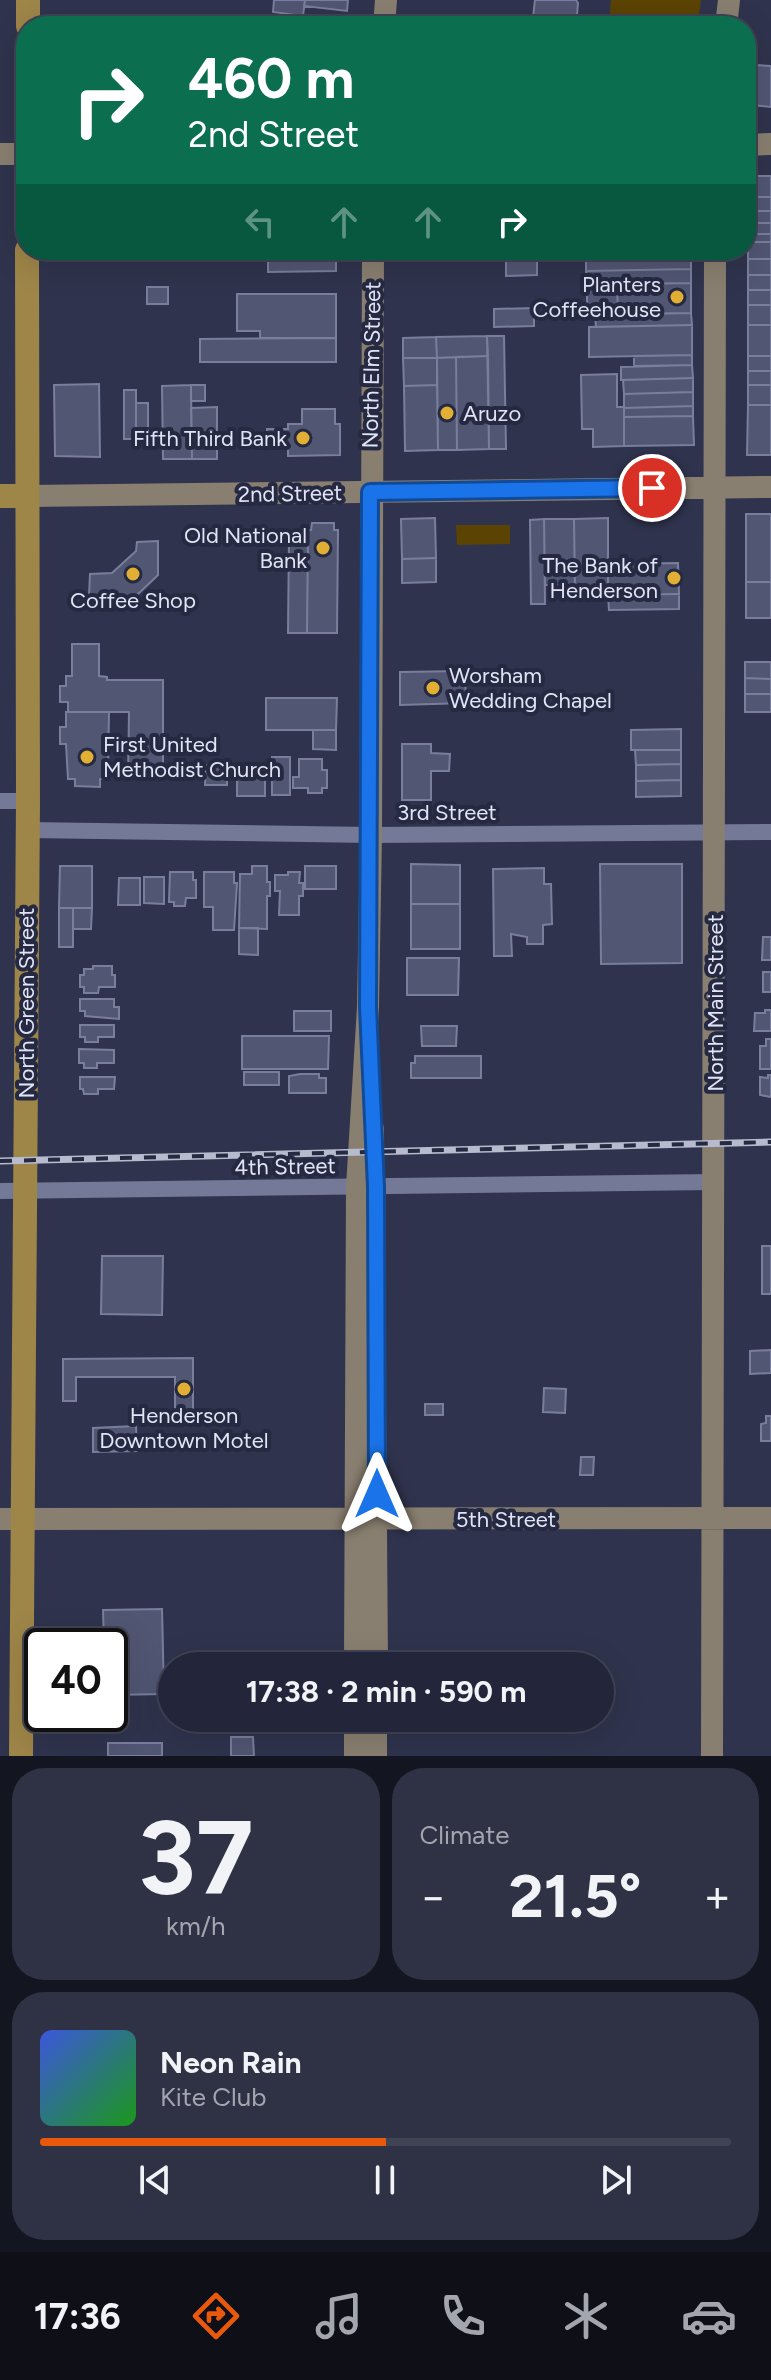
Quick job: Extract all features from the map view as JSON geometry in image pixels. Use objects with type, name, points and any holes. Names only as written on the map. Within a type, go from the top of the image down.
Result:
[{"type":"main road","name":"North Green Street","points":[[21,1756],[11,1519],[25,1191],[27,260]]},
{"type":"main road","name":"2nd Street","points":[[0,496],[27,496]]},
{"type":"street","name":"North Elm Street","points":[[356,1652],[366,1520],[373,260]]},
{"type":"street","name":"North Main Street","points":[[712,1756],[715,260]]},
{"type":"street","name":"2nd Street","points":[[27,496],[771,487]]},
{"type":"street","points":[[0,801],[28,801]]},
{"type":"street","name":"3rd Street","points":[[27,830],[371,835],[771,832]]},
{"type":"street","name":"4th Street","points":[[0,1191],[714,1182]]},
{"type":"street","name":"5th Street","points":[[11,1519],[771,1518]]},
{"type":"street","name":"North Elm Street","points":[[366,1520],[376,1652]]},
{"type":"street","points":[[355,1732],[355,1756]]},
{"type":"street","points":[[376,1732],[376,1756]]},
{"type":"shaded area","points":[[611,0],[701,0],[699,16],[610,16]]},
{"type":"shaded area","points":[[456,525],[510,525],[510,544],[457,545]]},
{"type":"building","points":[[274,0],[305,0],[303,16],[273,12]]},
{"type":"building","points":[[305,0],[348,0],[347,11],[304,6]]},
{"type":"building","points":[[535,0],[576,0],[578,3],[577,16],[533,16]]},
{"type":"building","points":[[756,65],[771,66],[771,107],[756,105]]},
{"type":"building","points":[[756,176],[771,176],[771,197],[756,197]]},
{"type":"building","points":[[756,197],[771,197],[771,211],[756,211]]},
{"type":"building","points":[[756,211],[771,211],[771,223],[756,223]]},
{"type":"building","points":[[756,223],[771,223],[771,234],[756,234]]},
{"type":"building","points":[[756,234],[771,234],[771,242],[756,242]]},
{"type":"building","points":[[756,242],[771,242],[771,259],[756,259]]},
{"type":"building","points":[[771,259],[771,275],[748,275],[748,260]]},
{"type":"building","points":[[268,260],[336,260],[336,271],[268,272]]},
{"type":"building","points":[[506,260],[537,260],[537,275],[506,276]]},
{"type":"building","points":[[586,260],[691,260],[691,269],[586,271]]},
{"type":"building","points":[[691,269],[691,283],[587,285],[586,271]]},
{"type":"building","points":[[748,275],[771,275],[771,290],[748,290]]},
{"type":"building","points":[[691,283],[691,313],[618,314],[617,284]]},
{"type":"building","points":[[617,284],[618,314],[587,315],[587,285]]},
{"type":"building","points":[[147,287],[168,287],[168,304],[147,304]]},
{"type":"building","points":[[748,290],[771,290],[771,305],[748,305]]},
{"type":"building","points":[[237,294],[336,294],[336,338],[260,338],[260,331],[237,331]]},
{"type":"building","points":[[748,305],[771,305],[771,325],[748,325]]},
{"type":"building","points":[[534,308],[534,326],[494,327],[494,309]]},
{"type":"building","points":[[691,313],[692,325],[596,327],[595,315]]},
{"type":"building","points":[[692,325],[692,355],[589,357],[589,327]]},
{"type":"building","points":[[748,325],[771,325],[771,356],[748,356]]},
{"type":"building","points":[[487,336],[488,356],[437,358],[436,337]]},
{"type":"building","points":[[487,336],[504,336],[506,449],[489,449]]},
{"type":"building","points":[[436,337],[437,358],[403,358],[403,338]]},
{"type":"building","points":[[336,338],[336,362],[200,362],[200,339]]},
{"type":"building","points":[[692,355],[692,365],[634,366],[634,356]]},
{"type":"building","points":[[488,356],[489,449],[457,450],[456,357]]},
{"type":"building","points":[[748,356],[771,356],[771,371],[748,371]]},
{"type":"building","name":"Aruzo","points":[[456,357],[457,450],[438,450],[437,358]]},
{"type":"building","points":[[403,358],[437,358],[437,385],[404,386]]},
{"type":"building","points":[[692,365],[693,378],[621,380],[621,367]]},
{"type":"building","points":[[748,371],[771,371],[771,385],[748,385]]},
{"type":"building","points":[[617,374],[617,407],[624,407],[624,446],[593,447],[593,429],[582,429],[581,375]]},
{"type":"building","points":[[693,378],[693,392],[624,394],[623,380]]},
{"type":"building","points":[[99,384],[100,457],[55,456],[54,385]]},
{"type":"building","points":[[191,385],[205,385],[205,401],[191,401]]},
{"type":"building","points":[[191,385],[192,459],[163,459],[162,386]]},
{"type":"building","points":[[437,385],[438,450],[405,451],[404,386]]},
{"type":"building","points":[[748,385],[771,385],[771,405],[748,405]]},
{"type":"building","points":[[124,390],[136,390],[136,439],[124,439]]},
{"type":"building","points":[[693,392],[693,406],[624,408],[624,394]]},
{"type":"building","points":[[136,403],[148,403],[148,439],[136,439]]},
{"type":"building","points":[[748,405],[771,405],[771,455],[747,455]]},
{"type":"building","points":[[693,406],[693,416],[624,417],[624,408]]},
{"type":"building","points":[[217,407],[217,459],[192,459],[191,408]]},
{"type":"building","name":"Fifth Third Bank","points":[[302,409],[335,409],[335,424],[340,424],[340,455],[288,456],[288,446],[267,446],[267,429],[288,429],[288,424],[302,424]]},
{"type":"building","points":[[693,416],[694,445],[624,446],[624,417]]},
{"type":"building","points":[[746,514],[771,514],[771,582],[746,582]]},
{"type":"building","points":[[435,518],[436,558],[402,559],[401,519]]},
{"type":"building","points":[[608,518],[608,595],[575,596],[574,519]]},
{"type":"building","points":[[544,519],[574,519],[575,585],[545,585]]},
{"type":"building","points":[[544,519],[545,604],[531,604],[530,520]]},
{"type":"building","points":[[312,523],[334,523],[334,530],[338,530],[337,633],[307,633],[308,530],[311,530]]},
{"type":"building","points":[[289,536],[308,536],[307,633],[288,633]]},
{"type":"building","points":[[158,541],[158,575],[136,596],[89,596],[90,574],[112,573],[136,551],[137,542]]},
{"type":"building","points":[[436,558],[436,582],[402,583],[402,559]]},
{"type":"building","points":[[678,563],[679,594],[608,595],[608,564]]},
{"type":"building","points":[[746,582],[771,582],[771,618],[746,618]]},
{"type":"building","points":[[679,594],[679,609],[609,610],[608,595]]},
{"type":"building","points":[[72,644],[99,644],[99,676],[107,677],[107,680],[163,680],[163,778],[128,778],[129,712],[68,712],[68,702],[60,702],[60,686],[66,686],[66,676],[72,676]]},
{"type":"building","points":[[745,662],[771,662],[771,679],[745,678]]},
{"type":"building","name":"Worsham Wedding Chapel","points":[[465,671],[466,703],[400,705],[400,672]]},
{"type":"building","points":[[745,678],[771,679],[771,694],[745,694]]},
{"type":"building","points":[[745,694],[771,694],[771,712],[745,712]]},
{"type":"building","points":[[266,698],[337,698],[336,730],[266,730]]},
{"type":"building","name":"First United Methodist Church","points":[[66,712],[109,712],[108,770],[105,770],[105,779],[100,779],[100,787],[75,786],[75,779],[68,779],[66,744],[60,744],[60,727],[66,727]]},
{"type":"building","points":[[681,729],[681,750],[631,750],[631,730]]},
{"type":"building","points":[[313,730],[336,730],[336,750],[313,749]]},
{"type":"building","points":[[402,744],[431,744],[431,753],[450,754],[449,771],[431,771],[431,800],[402,800]]},
{"type":"building","points":[[635,750],[681,750],[681,764],[636,765]]},
{"type":"building","points":[[272,757],[290,757],[290,795],[272,795]]},
{"type":"building","points":[[299,759],[322,759],[322,770],[327,770],[327,788],[322,788],[322,793],[308,793],[308,788],[293,788],[293,777],[299,777]]},
{"type":"building","points":[[681,764],[681,780],[636,781],[636,765]]},
{"type":"building","points":[[206,765],[227,765],[227,785],[205,785]]},
{"type":"building","points":[[237,766],[265,766],[265,796],[237,796]]},
{"type":"building","points":[[681,780],[681,796],[636,797],[636,781]]},
{"type":"building","points":[[411,864],[460,865],[460,904],[411,904]]},
{"type":"building","points":[[600,864],[682,864],[682,963],[601,964]]},
{"type":"building","points":[[60,866],[92,866],[92,908],[59,908]]},
{"type":"building","points":[[252,866],[267,866],[270,896],[267,896],[267,929],[239,928],[240,874],[252,874]]},
{"type":"building","points":[[305,866],[336,866],[336,889],[305,889]]},
{"type":"building","points":[[544,868],[544,884],[551,884],[552,924],[543,925],[543,944],[527,944],[527,937],[511,934],[512,956],[494,956],[493,869]]},
{"type":"building","points":[[170,872],[193,872],[196,898],[186,898],[185,906],[174,906],[174,902],[169,902]]},
{"type":"building","points":[[204,872],[234,872],[234,883],[237,883],[234,930],[213,930],[213,907],[204,907]]},
{"type":"building","points":[[288,872],[300,872],[299,883],[303,883],[299,915],[279,915],[280,891],[275,891],[275,875],[288,875]]},
{"type":"building","points":[[144,877],[164,877],[164,904],[144,903]]},
{"type":"building","points":[[119,878],[140,878],[140,905],[118,905]]},
{"type":"building","points":[[411,904],[460,904],[460,949],[411,949]]},
{"type":"building","points":[[59,908],[73,908],[73,947],[59,947]]},
{"type":"building","points":[[73,908],[92,908],[91,929],[73,929]]},
{"type":"building","points":[[239,928],[258,928],[258,955],[239,954]]},
{"type":"building","points":[[763,937],[771,937],[771,960],[762,960]]},
{"type":"building","points":[[407,958],[459,958],[458,995],[407,995]]},
{"type":"building","points":[[93,966],[112,966],[115,987],[99,987],[98,993],[84,993],[84,987],[80,987],[80,975],[84,975],[84,969],[93,969]]},
{"type":"building","points":[[763,972],[771,972],[771,992],[763,992]]},
{"type":"building","points":[[80,999],[114,999],[114,1007],[119,1007],[119,1019],[85,1016],[85,1011],[80,1011]]},
{"type":"building","points":[[765,1010],[771,1010],[771,1031],[754,1031],[755,1013],[765,1013]]},
{"type":"building","points":[[294,1011],[331,1011],[331,1031],[294,1031]]},
{"type":"building","points":[[80,1025],[114,1025],[114,1037],[98,1037],[98,1042],[85,1042],[85,1037],[80,1037]]},
{"type":"building","points":[[421,1026],[457,1026],[456,1046],[422,1046]]},
{"type":"building","points":[[242,1036],[329,1036],[328,1069],[242,1069]]},
{"type":"building","points":[[766,1039],[771,1039],[771,1069],[760,1069],[760,1046],[766,1046]]},
{"type":"building","points":[[79,1049],[114,1050],[114,1063],[97,1063],[97,1068],[84,1068],[84,1063],[79,1063]]},
{"type":"building","points":[[415,1056],[481,1056],[481,1078],[411,1078],[411,1063],[415,1063]]},
{"type":"building","points":[[244,1072],[279,1072],[279,1085],[244,1085]]},
{"type":"building","points":[[319,1074],[319,1078],[326,1078],[326,1093],[289,1093],[289,1076]]},
{"type":"building","points":[[771,1075],[771,1097],[760,1095],[760,1077],[768,1078]]},
{"type":"building","points":[[80,1077],[115,1077],[114,1089],[98,1089],[98,1094],[84,1094],[80,1089]]},
{"type":"building","points":[[762,1246],[771,1246],[771,1294],[762,1294]]},
{"type":"building","points":[[102,1256],[163,1256],[162,1315],[101,1314]]},
{"type":"building","points":[[771,1350],[771,1373],[750,1374],[750,1351]]},
{"type":"building","name":"Henderson Downtown Motel","points":[[193,1358],[193,1420],[175,1421],[175,1377],[76,1377],[76,1401],[63,1401],[63,1359]]},
{"type":"building","points":[[544,1388],[566,1389],[565,1413],[543,1412]]},
{"type":"building","points":[[425,1404],[443,1404],[443,1415],[425,1415]]},
{"type":"building","points":[[766,1416],[771,1416],[771,1441],[761,1441],[761,1424],[766,1423]]},
{"type":"building","points":[[136,1426],[137,1451],[93,1452],[93,1428]]},
{"type":"building","points":[[581,1457],[594,1457],[593,1475],[580,1475]]},
{"type":"building","points":[[162,1609],[163,1652],[158,1652],[158,1694],[128,1695],[128,1628],[104,1628],[103,1610]]},
{"type":"building","points":[[231,1737],[253,1737],[254,1756],[231,1756]]},
{"type":"building","points":[[108,1743],[162,1743],[162,1756],[108,1756]]},
{"type":"railway","points":[[0,1161],[771,1142]]},
{"type":"place","name":"Planters Coffeehouse","points":[[677,297]]},
{"type":"place","name":"Aruzo","points":[[447,413]]},
{"type":"place","name":"Fifth Third Bank","points":[[303,438]]},
{"type":"place","name":"Old National Bank","points":[[323,548]]},
{"type":"place","name":"Coffee Shop","points":[[133,574]]},
{"type":"place","name":"The Bank of Henderson","points":[[674,578]]},
{"type":"place","name":"Worsham Wedding Chapel","points":[[433,688]]},
{"type":"place","name":"First United Methodist Church","points":[[87,757]]},
{"type":"place","name":"Henderson Downtown Motel","points":[[184,1389]]},
{"type":"route","points":[[377,1494],[376,1187],[368,1007],[370,492],[652,488]]}]
